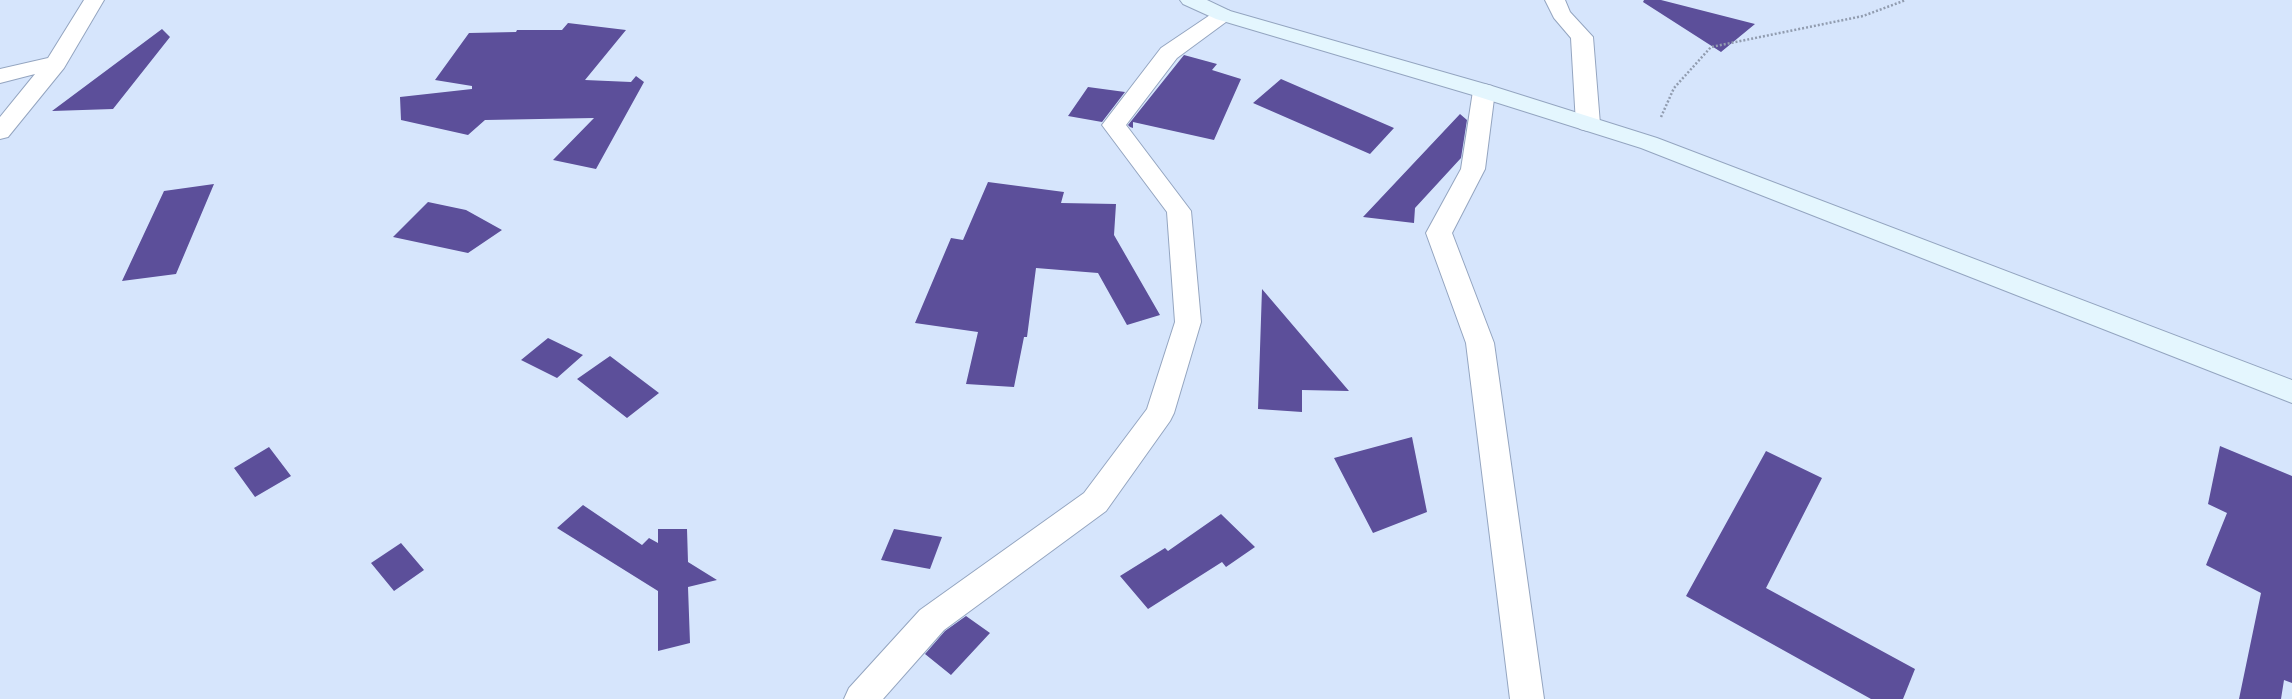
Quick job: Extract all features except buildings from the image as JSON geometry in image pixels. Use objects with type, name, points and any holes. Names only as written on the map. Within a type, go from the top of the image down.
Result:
[{"type":"main road","points":[[1190,0],[1223,15],[1484,91],[1649,143],[2292,392]]},
{"type":"street","points":[[0,132],[56,63],[94,0]]},
{"type":"street","points":[[1555,0],[1560,14],[1582,37],[1588,124]]},
{"type":"street","points":[[861,699],[932,620],[1095,502],[1160,413],[1188,322],[1179,211],[1114,125],[1169,53],[1223,15]]},
{"type":"street","points":[[0,76],[56,63]]},
{"type":"street","points":[[1484,91],[1473,169],[1439,234],[1480,343],[1527,699]]},
{"type":"path","points":[[1649,143],[1674,88],[1710,47],[1863,16],[1906,0]]}]
